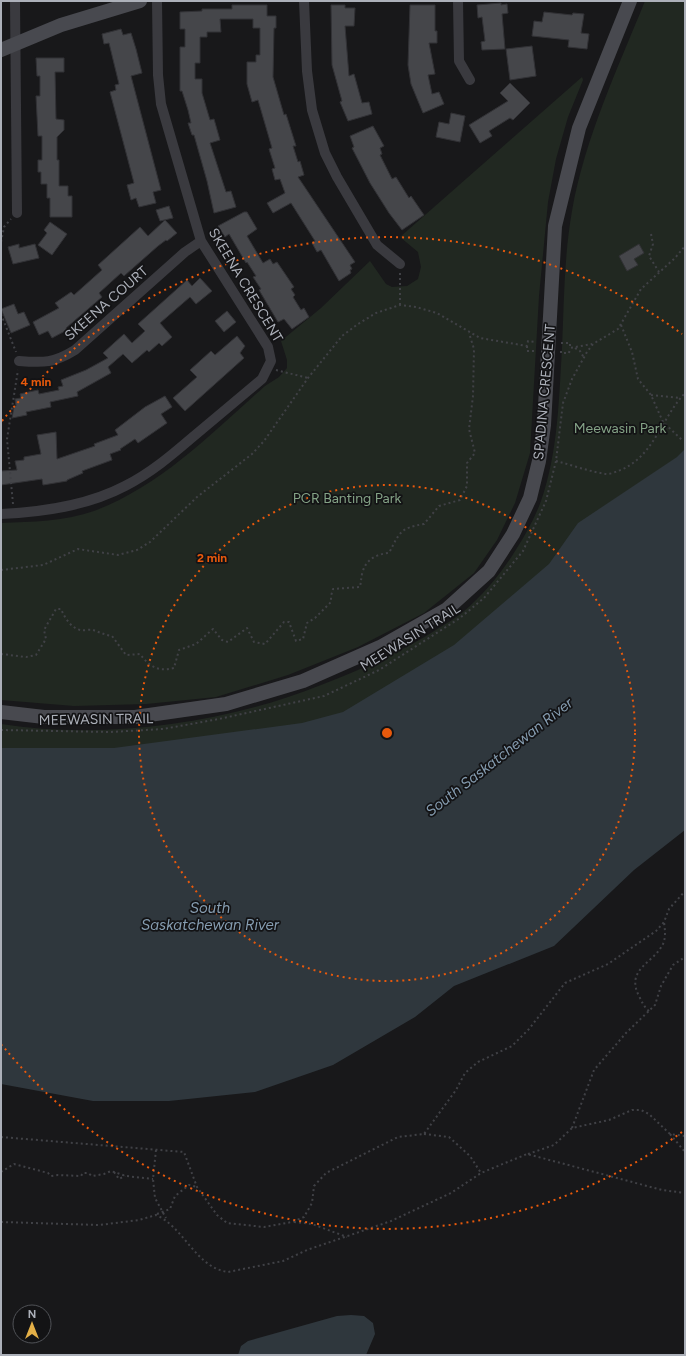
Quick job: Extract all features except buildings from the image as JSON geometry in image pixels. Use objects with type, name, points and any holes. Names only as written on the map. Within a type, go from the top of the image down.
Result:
[{"type":"street","points":[[15,1],[17,212]]},
{"type":"street","points":[[1,50],[61,25],[140,1]]},
{"type":"street","name":"SKEENA CRESCENT","points":[[1,514],[40,512],[64,507],[103,496],[126,486],[165,460],[266,373],[271,361],[268,347],[201,241],[161,104],[158,75],[157,1]]},
{"type":"street","points":[[304,1],[307,71],[312,110],[325,153],[337,177],[377,245],[400,264]]},
{"type":"street","points":[[458,1],[459,61],[470,80]]},
{"type":"street","name":"SPADINA CRESCENT","points":[[1,712],[44,717],[135,716],[226,704],[303,681],[380,647],[447,609],[489,571],[513,534],[530,498],[539,461],[544,425],[555,226],[579,128],[630,1]]},
{"type":"street","name":"SKEENA COURT","points":[[19,361],[38,363],[59,360],[75,350],[185,252],[201,241]]},
{"type":"path","points":[[1,242],[4,227]]},
{"type":"path","points":[[651,234],[652,244],[649,256],[659,272]]},
{"type":"path","name":"MEEWASIN TRAIL","points":[[1,730],[110,732],[163,729],[219,720],[324,696],[354,683],[439,633],[484,598],[523,551],[546,501],[556,461],[563,403],[572,379],[593,344],[614,332],[621,325],[641,289],[675,258],[685,246]]},
{"type":"path","points":[[400,285],[400,305]]},
{"type":"path","points":[[1,570],[43,564],[78,549],[118,555],[137,550],[150,542],[197,497],[252,454],[264,441],[308,378],[342,336],[376,313],[400,305],[416,307],[437,313],[469,333],[480,338],[527,346]]},
{"type":"path","points":[[1,314],[13,343]]},
{"type":"path","points":[[621,325],[632,352],[638,379],[651,395],[663,422],[682,440]]},
{"type":"path","points":[[1,654],[26,657],[36,655],[46,639],[44,630],[56,609],[61,609],[66,620],[73,626],[81,630],[91,629],[100,634],[112,636],[126,655],[140,654],[147,664],[159,670],[174,668],[179,650],[196,644],[213,629],[222,640],[228,642],[247,628],[254,642],[265,644],[284,622],[289,622],[296,641],[303,639],[307,623],[315,618],[331,602],[333,589],[360,587],[362,575],[367,562],[377,554],[389,553],[398,534],[407,527],[424,524],[439,506],[460,500],[467,486],[467,463],[475,453],[470,429],[473,396],[474,349],[469,333]]},
{"type":"path","points":[[528,341],[536,342],[536,352],[527,351],[527,346],[528,341]]},
{"type":"path","points":[[561,342],[570,343],[570,348],[569,353],[561,353],[561,342]]},
{"type":"path","points":[[570,348],[593,344]]},
{"type":"path","points":[[574,348],[580,351],[584,358]]},
{"type":"path","points":[[280,372],[308,378]]},
{"type":"path","points":[[12,504],[7,439],[16,380]]},
{"type":"path","points":[[556,461],[608,474],[624,469],[640,458],[653,442],[663,422],[685,393]]},
{"type":"path","points":[[651,395],[663,398],[680,398]]},
{"type":"path","points":[[424,1134],[456,1090],[465,1073],[478,1062],[512,1046],[529,1029],[565,983],[608,964],[656,931],[664,922],[669,909],[685,891]]},
{"type":"path","points":[[649,1011],[644,1007],[635,989],[636,978],[643,966],[659,951],[663,943],[666,932],[664,922]]},
{"type":"path","points":[[156,1150],[153,1179],[155,1198],[166,1219],[206,1262],[221,1271],[228,1272],[283,1261],[307,1250],[391,1221],[451,1193],[482,1173],[527,1154],[554,1145],[572,1128],[594,1070],[626,1033],[655,1004],[661,986],[673,965],[685,957]]},
{"type":"path","points":[[572,1128],[609,1120],[632,1110],[641,1110],[649,1114],[670,1134],[685,1152]]},
{"type":"path","points":[[1,1137],[184,1152],[198,1187],[217,1215],[227,1223],[264,1227],[292,1222],[304,1217],[312,1203],[314,1186],[326,1173],[398,1137],[424,1134],[449,1136],[470,1156],[482,1173]]},
{"type":"path","points":[[670,1134],[685,1136]]},
{"type":"path","points":[[527,1154],[662,1190],[685,1193]]},
{"type":"path","points":[[1,1172],[14,1164],[48,1173],[51,1176],[81,1176],[83,1173],[88,1173],[92,1176],[104,1174],[111,1170],[126,1176],[153,1179]]},
{"type":"path","points":[[114,1172],[118,1179],[126,1176]]},
{"type":"path","points":[[2,1221],[99,1224],[139,1220],[163,1213],[170,1209],[175,1196],[189,1185],[198,1187]]},
{"type":"path","points":[[156,1215],[166,1219]]},
{"type":"path","points":[[292,1222],[312,1224],[348,1237]]},
{"type":"green space","name":"Meewasin Park","points":[[645,1],[685,1],[685,459],[482,635],[340,725],[230,742],[1,756],[1,724],[41,729],[122,729],[205,719],[284,699],[352,673],[411,645],[460,614],[489,586],[512,556],[528,529],[541,501],[547,483],[557,425],[566,262],[572,211],[593,131]]},
{"type":"green space","name":"PCR Banting Park","points":[[582,77],[583,80],[568,117],[556,159],[548,202],[539,296],[530,453],[515,503],[497,540],[474,573],[424,613],[358,647],[288,675],[216,697],[146,704],[74,706],[1,700],[1,523],[72,517],[94,511],[142,487],[164,473],[206,439],[265,386],[279,377],[287,368],[287,360],[281,341],[321,308],[370,261],[386,284],[392,287],[407,286],[418,279],[421,267],[418,252],[400,237]]},
{"type":"water","name":"South Saskatchewan River","points":[[685,449],[685,830],[634,870],[554,946],[454,986],[415,1017],[333,1065],[255,1092],[169,1101],[93,1101],[1,1084],[1,748],[114,748],[302,723],[343,712],[454,645],[549,564],[578,523],[677,457]]},
{"type":"water","points":[[337,1316],[364,1316],[373,1323],[375,1334],[366,1355],[238,1355],[241,1346],[248,1341]]}]
